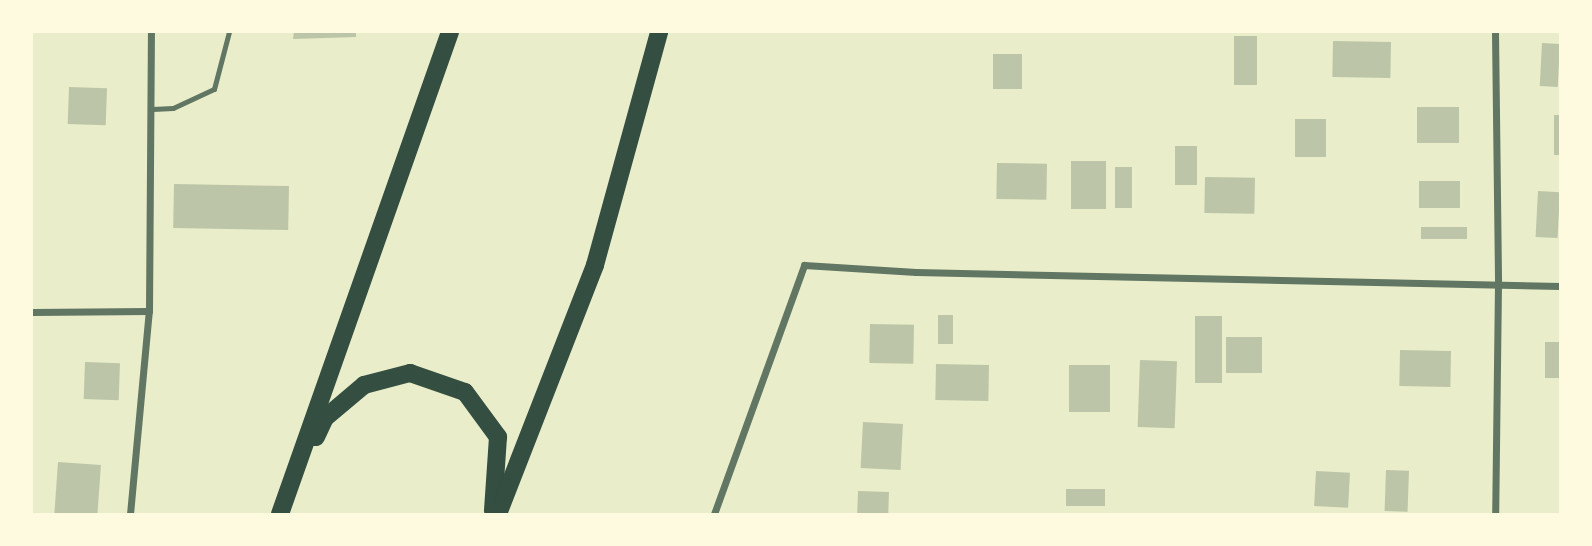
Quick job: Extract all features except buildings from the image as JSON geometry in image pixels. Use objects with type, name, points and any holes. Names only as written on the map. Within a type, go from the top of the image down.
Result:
[{"type":"highway","points":[[280,514],[450,32]]},
{"type":"highway","points":[[496,514],[595,264],[659,32]]},
{"type":"highway","points":[[286,495],[325,418],[364,385],[410,373],[465,392],[498,437],[496,514]]},
{"type":"street","points":[[131,514],[149,311],[151,32]]},
{"type":"street","points":[[1495,32],[1498,284],[1495,514]]},
{"type":"street","points":[[714,514],[804,265],[916,272],[1560,286]]},
{"type":"street","points":[[32,312],[149,311]]},
{"type":"lane","points":[[152,109],[173,108],[214,89],[229,32]]}]
